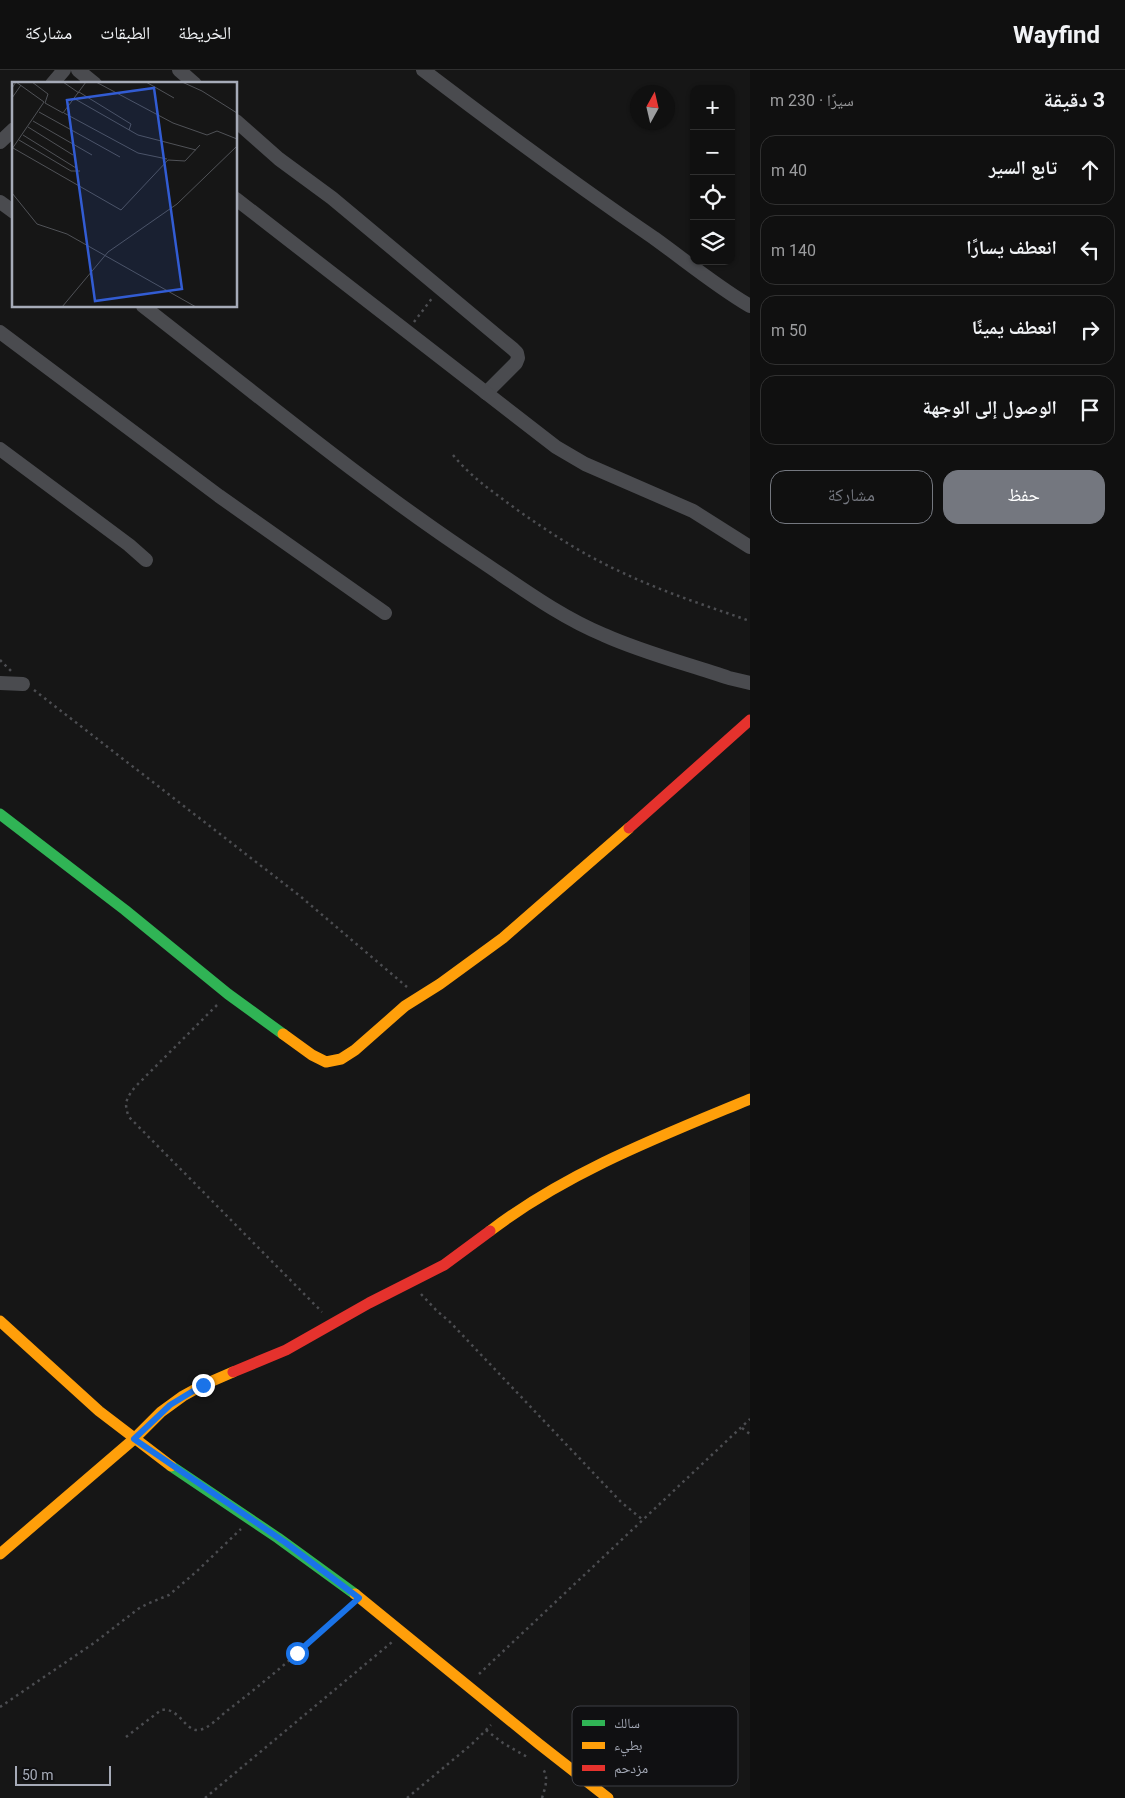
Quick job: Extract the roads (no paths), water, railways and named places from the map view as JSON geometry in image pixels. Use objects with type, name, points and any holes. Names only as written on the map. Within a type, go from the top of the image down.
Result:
[{"type":"street","points":[[54,82],[64,70]]},
{"type":"street","points":[[78,70],[93,82]]},
{"type":"street","points":[[179,70],[193,82]]},
{"type":"street","points":[[423,70],[574,184],[750,306]]},
{"type":"street","points":[[238,123],[279,159],[332,198],[517,353],[516,363],[486,393]]},
{"type":"street","points":[[0,142],[12,131]]},
{"type":"street","points":[[0,202],[12,211]]},
{"type":"street","points":[[238,202],[541,437],[562,451],[602,472],[700,515],[750,547]]},
{"type":"street","points":[[146,308],[419,520],[540,600],[604,635],[729,678],[750,683]]},
{"type":"street","points":[[0,332],[219,496],[385,613]]},
{"type":"street","points":[[0,449],[129,545],[146,560]]},
{"type":"street","points":[[0,683],[23,684]]},
{"type":"street","points":[[0,814],[125,910],[228,994],[319,1060],[332,1062],[341,1059],[355,1050],[399,1012],[503,938],[750,720]]},
{"type":"street","points":[[0,1554],[134,1439],[161,1412],[184,1396],[203,1385],[286,1350],[369,1303],[444,1265],[510,1216],[576,1177],[639,1145],[750,1099]]},
{"type":"street","points":[[0,1321],[54,1371],[134,1439],[251,1519],[359,1598],[404,1633],[501,1715],[572,1770]]},
{"type":"street","points":[[593,1786],[608,1798]]}]
